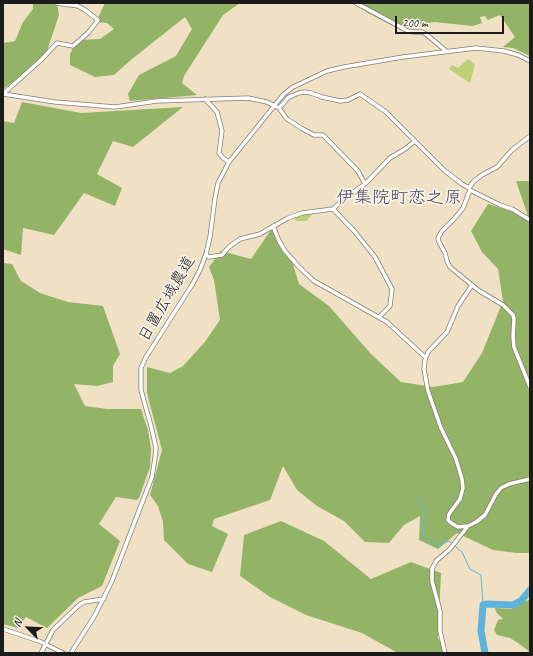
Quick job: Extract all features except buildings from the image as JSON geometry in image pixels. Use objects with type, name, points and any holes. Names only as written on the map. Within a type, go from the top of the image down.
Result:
[{"type":"street","points":[[3,94],[42,60],[57,43],[73,46],[88,33],[98,20],[78,6],[56,3]]},
{"type":"street","points":[[356,3],[408,31],[422,32],[426,34],[446,51]]},
{"type":"street","name":"日置広域農道","points":[[71,653],[104,598],[146,493],[154,468],[156,448],[152,426],[141,390],[141,368],[146,357],[200,270],[206,254],[218,183],[229,162],[283,95],[293,87],[327,71],[368,62],[476,48],[492,49],[518,55],[530,61]]},
{"type":"street","points":[[279,108],[289,97],[299,92],[311,93],[322,97],[340,100],[348,100],[360,94],[386,112],[445,172],[470,189],[500,206],[512,209],[530,220]]},
{"type":"street","points":[[3,94],[62,103],[115,107],[157,101],[205,99],[248,98],[267,102],[279,108],[287,119],[301,128],[314,135],[323,135],[358,171],[365,184]]},
{"type":"street","points":[[205,99],[217,112],[222,131],[219,153],[229,162]]},
{"type":"street","points":[[530,136],[512,150],[497,167],[473,182],[463,208],[442,231],[438,238],[438,242],[445,253],[450,267],[472,285],[503,305],[513,315],[514,347],[530,387]]},
{"type":"street","points":[[206,254],[209,257],[222,255],[229,247],[240,239],[260,234],[288,218],[302,213],[333,209],[345,198],[365,184],[390,158],[405,149],[414,141]]},
{"type":"street","points":[[333,209],[356,232],[375,257],[392,289],[390,306],[380,317]]},
{"type":"street","points":[[273,226],[285,251],[298,267],[314,281],[380,317],[426,357]]},
{"type":"street","points":[[472,285],[458,306],[447,332],[428,352],[424,370],[428,391],[441,428],[456,459],[462,479],[463,488],[460,499],[449,514],[448,520],[458,527],[468,526],[478,521],[484,515],[496,494],[502,488],[509,484],[530,479]]},
{"type":"street","points":[[445,653],[440,631],[440,611],[432,581],[432,569],[436,561],[450,549],[468,526]]},
{"type":"street","points":[[41,653],[53,630],[78,606],[84,602],[104,598]]},
{"type":"street","points":[[3,629],[46,644],[63,653]]},
{"type":"green space","points":[[33,3],[57,3],[59,15],[47,51],[24,75],[3,89],[3,43],[15,41],[23,22],[33,9]]},
{"type":"green space","points":[[105,3],[240,3],[223,15],[184,76],[182,83],[197,95],[130,101],[128,94],[139,75],[176,56],[192,29],[185,17],[114,75],[95,77],[70,65],[70,54],[77,40],[100,39],[114,29],[107,23],[96,22]]},
{"type":"green space","points":[[358,3],[530,3],[530,56],[513,48],[503,47],[515,37],[500,15],[488,20],[485,16],[480,17],[482,23],[473,26],[434,22],[411,26],[403,31],[366,12]]},
{"type":"green space","points":[[468,59],[475,64],[470,83],[449,69],[452,65],[458,68]]},
{"type":"green space","points":[[22,102],[81,113],[183,107],[133,147],[113,141],[97,174],[122,188],[115,206],[84,193],[54,235],[23,228],[21,255],[3,249],[3,121],[14,123]]},
{"type":"green space","points":[[516,181],[530,181],[530,553],[493,550],[457,533],[438,549],[419,540],[420,516],[404,525],[389,543],[365,542],[344,521],[317,506],[297,490],[283,466],[270,500],[214,519],[212,526],[228,534],[212,572],[188,564],[164,540],[163,522],[158,506],[150,495],[162,450],[147,393],[147,367],[170,373],[183,366],[204,343],[220,320],[214,280],[209,267],[221,251],[251,259],[273,227],[292,261],[299,284],[329,306],[371,354],[401,382],[433,387],[463,382],[482,353],[503,301],[498,269],[482,252],[471,231],[488,204],[528,216]]},
{"type":"green space","points":[[303,215],[312,215],[306,221],[296,221],[294,218]]},
{"type":"green space","points":[[3,263],[12,264],[21,281],[40,293],[68,302],[103,306],[120,354],[113,366],[113,382],[97,386],[74,384],[85,406],[107,409],[141,409],[148,430],[151,449],[150,467],[139,498],[137,500],[116,497],[99,524],[120,541],[102,586],[78,598],[47,628],[26,617],[18,628],[3,624]]},
{"type":"green space","points":[[281,521],[324,541],[371,579],[411,562],[441,573],[438,638],[446,653],[398,653],[362,633],[306,615],[270,597],[240,576],[244,535]]},
{"type":"green space","points":[[530,599],[530,652],[510,638],[497,635],[494,630],[498,620],[503,619],[496,612],[495,608],[511,609]]},
{"type":"waterway","points":[[416,497],[425,508],[423,538],[438,545],[449,541],[453,544]]},
{"type":"waterway","points":[[455,546],[462,552],[470,569],[481,575],[483,605]]},
{"type":"waterway","points":[[485,653],[481,631],[483,605],[513,605],[521,601],[530,590]]},
{"type":"district","name":"伊集院町恋之原","points":[[399,198]]}]
